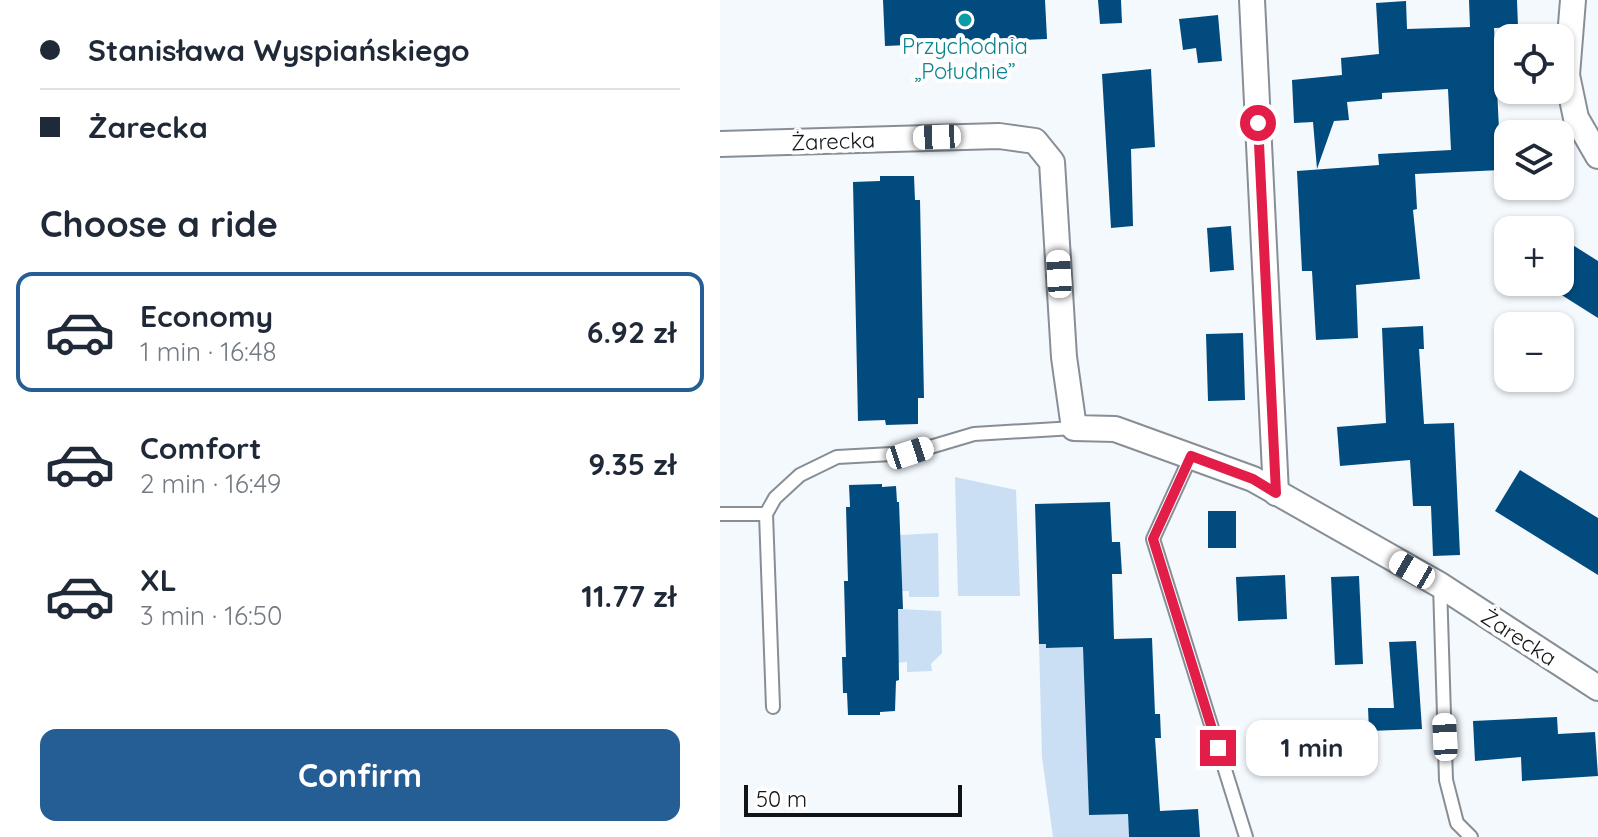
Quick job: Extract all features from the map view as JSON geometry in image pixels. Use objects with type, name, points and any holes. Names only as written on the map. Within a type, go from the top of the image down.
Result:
[{"type":"street","points":[[1252,0],[1276,493]]},
{"type":"street","points":[[1573,0],[1567,75],[1576,118],[1598,156]]},
{"type":"street","name":"Żarecka","points":[[720,144],[999,136],[1035,141],[1052,162],[1064,357],[1074,428],[1115,429],[1253,479],[1440,585],[1598,688]]},
{"type":"lane","name":"Żarecka","points":[[766,514],[775,498],[800,475],[837,457],[910,453],[974,434],[1074,428]]},
{"type":"lane","points":[[1191,456],[1153,539],[1246,837]]},
{"type":"lane","points":[[720,514],[766,514],[773,707]]},
{"type":"lane","points":[[1440,585],[1446,780],[1457,823],[1471,837]]},
{"type":"shaded area","points":[[955,477],[1016,490],[1020,596],[958,596]]},
{"type":"shaded area","points":[[938,533],[939,597],[909,597],[909,591],[897,591],[900,535]]},
{"type":"shaded area","points":[[898,609],[941,611],[942,653],[931,664],[932,671],[907,672],[907,662],[895,663]]},
{"type":"shaded area","points":[[1083,640],[1089,815],[1128,812],[1129,837],[1053,837],[1042,757],[1039,644],[1046,644],[1047,648],[1066,648]]},
{"type":"building","name":"Przychodnia „Południe”","points":[[883,0],[1045,0],[1047,39],[885,46]]},
{"type":"building","points":[[1098,0],[1121,0],[1122,23],[1100,24]]},
{"type":"building","points":[[1469,0],[1517,0],[1518,24],[1494,24],[1494,104],[1498,104],[1499,120],[1494,120],[1494,170],[1415,174],[1417,209],[1413,210],[1420,279],[1356,285],[1358,338],[1316,340],[1312,271],[1302,271],[1297,171],[1379,165],[1378,154],[1451,150],[1448,89],[1382,93],[1382,99],[1347,102],[1349,120],[1334,121],[1317,169],[1313,122],[1294,123],[1292,80],[1342,75],[1341,58],[1379,54],[1376,3],[1406,1],[1407,29],[1470,27]]},
{"type":"building","points":[[1218,15],[1222,61],[1198,63],[1196,48],[1183,50],[1179,19]]},
{"type":"building","points":[[1151,69],[1155,147],[1131,149],[1133,226],[1111,228],[1102,74]]},
{"type":"building","points":[[880,176],[914,176],[915,200],[920,200],[924,398],[918,398],[918,424],[886,425],[885,420],[858,421],[853,182],[880,181]]},
{"type":"building","points":[[1231,226],[1234,270],[1210,272],[1207,228]]},
{"type":"building","points":[[1574,246],[1598,261],[1598,318],[1563,296],[1574,296]]},
{"type":"building","points":[[1423,326],[1424,349],[1419,349],[1424,424],[1454,423],[1460,555],[1433,556],[1431,506],[1413,506],[1410,460],[1340,466],[1337,427],[1386,423],[1382,328]]},
{"type":"building","points":[[1243,333],[1245,400],[1208,401],[1206,334]]},
{"type":"building","points":[[1520,470],[1598,518],[1598,575],[1495,511]]},
{"type":"building","points":[[882,484],[882,487],[896,486],[899,502],[903,609],[898,609],[899,680],[896,681],[895,711],[880,712],[880,715],[848,715],[847,693],[843,693],[842,657],[846,657],[844,581],[848,581],[846,507],[850,507],[849,485]]},
{"type":"building","points":[[1110,502],[1112,542],[1120,542],[1122,574],[1112,574],[1114,639],[1152,638],[1155,714],[1160,714],[1161,738],[1155,738],[1160,811],[1198,809],[1200,837],[1129,837],[1128,814],[1089,815],[1083,647],[1046,648],[1046,644],[1039,644],[1035,504]]},
{"type":"building","points":[[1208,511],[1236,511],[1236,548],[1208,548]]},
{"type":"building","points":[[1285,575],[1287,619],[1238,621],[1236,577]]},
{"type":"building","points":[[1359,576],[1363,664],[1335,665],[1331,577]]},
{"type":"building","points":[[1416,641],[1422,729],[1369,731],[1368,708],[1394,708],[1389,642]]},
{"type":"building","points":[[1557,717],[1558,734],[1595,732],[1598,776],[1522,781],[1521,757],[1475,761],[1473,721]]},
{"type":"place","name":"Przychodnia „Południe”","points":[[965,20]]},
{"type":"route","points":[[1218,748],[1153,539],[1191,456],[1253,479],[1276,493],[1258,123]]}]
